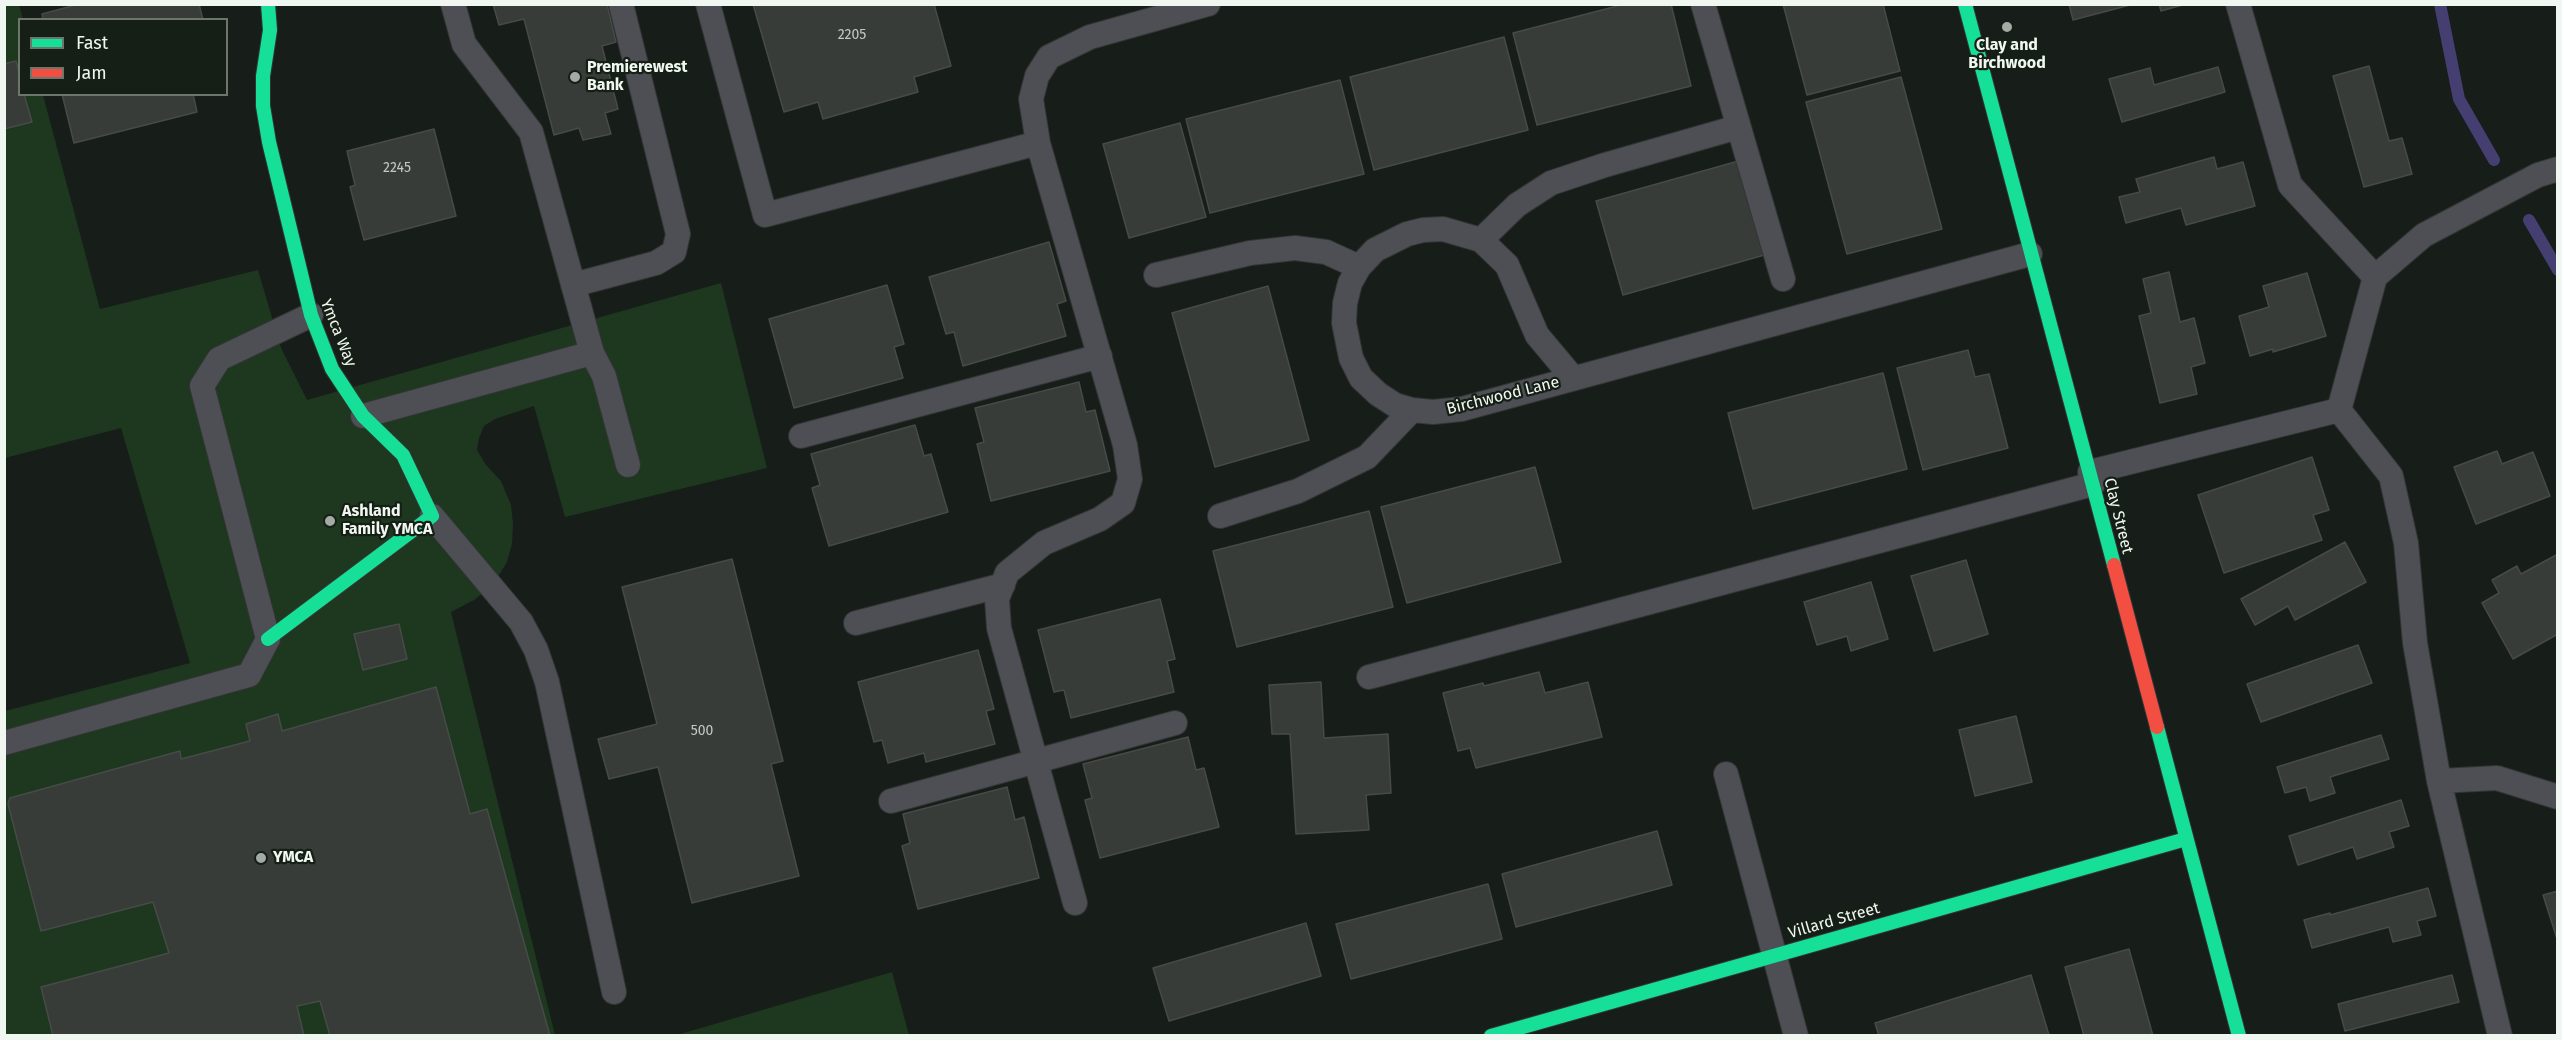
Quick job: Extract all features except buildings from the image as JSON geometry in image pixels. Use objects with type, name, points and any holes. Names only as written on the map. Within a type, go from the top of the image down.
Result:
[{"type":"street","name":"Ymca Way","points":[[268,4],[270,30],[263,76],[263,106],[269,142],[311,315],[332,369],[363,416],[403,455],[432,516]]},
{"type":"street","name":"Clay Street","points":[[1965,4],[2239,1035]]},
{"type":"street","points":[[268,639],[432,516]]},
{"type":"street","name":"Villard Street","points":[[1491,1035],[2186,839]]},
{"type":"lane","points":[[453,4],[464,44],[531,132],[592,354],[604,376],[628,465]]},
{"type":"lane","points":[[573,285],[656,263],[674,252],[678,234],[621,4]]},
{"type":"lane","points":[[708,4],[765,215],[1038,142]]},
{"type":"lane","points":[[1075,903],[999,628],[997,599],[1007,573],[1044,543],[1100,519],[1123,503],[1130,479],[1125,445],[1038,142],[1031,99],[1037,76],[1048,57],[1089,37],[1208,4]]},
{"type":"lane","points":[[1703,4],[1783,279]]},
{"type":"lane","points":[[2238,4],[2290,185],[2374,278]]},
{"type":"lane","points":[[1480,240],[1516,205],[1551,183],[1738,127]]},
{"type":"lane","points":[[2339,410],[2374,278],[2424,235],[2538,176],[2558,169]]},
{"type":"lane","name":"Birchwood Lane","points":[[1573,378],[1537,335],[1507,265],[1480,240],[1443,229],[1407,234],[1375,250],[1359,267],[1350,283],[1344,303],[1344,323],[1351,358],[1361,378],[1378,394],[1395,405],[1412,410],[1433,412],[1462,409],[2030,254]]},
{"type":"lane","points":[[1156,275],[1250,253],[1295,248],[1326,252],[1359,267]]},
{"type":"lane","points":[[4,743],[249,675],[268,639],[202,386],[219,359],[311,315]]},
{"type":"lane","points":[[363,416],[592,354]]},
{"type":"lane","points":[[801,436],[1100,356]]},
{"type":"lane","points":[[1220,516],[1298,490],[1367,457],[1412,410]]},
{"type":"lane","points":[[1369,677],[2339,410]]},
{"type":"lane","points":[[2339,410],[2391,476],[2406,543],[2415,643],[2439,781],[2500,1035]]},
{"type":"lane","points":[[432,516],[520,622],[536,650],[547,682],[614,992]]},
{"type":"lane","points":[[856,623],[1003,585]]},
{"type":"lane","points":[[891,801],[1175,723]]},
{"type":"lane","points":[[1726,774],[1796,1035]]},
{"type":"lane","points":[[2439,781],[2497,778],[2558,797]]},
{"type":"green space","name":"Ashland Family YMCA","points":[[5,5],[19,5],[23,18],[18,18],[18,96],[43,96],[100,309],[258,270],[281,348],[307,400],[721,283],[767,468],[565,517],[534,406],[495,419],[484,426],[479,438],[477,450],[486,465],[501,481],[511,505],[512,544],[507,562],[493,585],[474,600],[451,612],[555,1035],[5,1035],[5,711],[190,663],[121,428],[5,458]]},
{"type":"green space","points":[[892,972],[909,1035],[677,1035]]},
{"type":"waterway","points":[[2440,4],[2459,99],[2494,160]]},
{"type":"waterway","points":[[2529,220],[2558,270]]},
{"type":"traffic: fast","points":[[268,4],[270,30],[263,76],[263,106],[269,142],[311,315],[332,369],[363,416],[403,455],[432,516],[268,639]]},
{"type":"traffic: fast","points":[[1965,4],[2114,565]]},
{"type":"traffic: fast","points":[[2157,727],[2239,1036]]},
{"type":"traffic: fast","points":[[1491,1036],[2186,839]]},
{"type":"traffic: jam","points":[[2114,565],[2157,727]]},
{"type":"place","name":"Clay and Birchwood","points":[[2007,27]]},
{"type":"place","name":"Premierewest Bank","points":[[575,77]]},
{"type":"place","name":"Ashland Family YMCA","points":[[330,521]]},
{"type":"place","name":"YMCA","points":[[261,858]]}]
